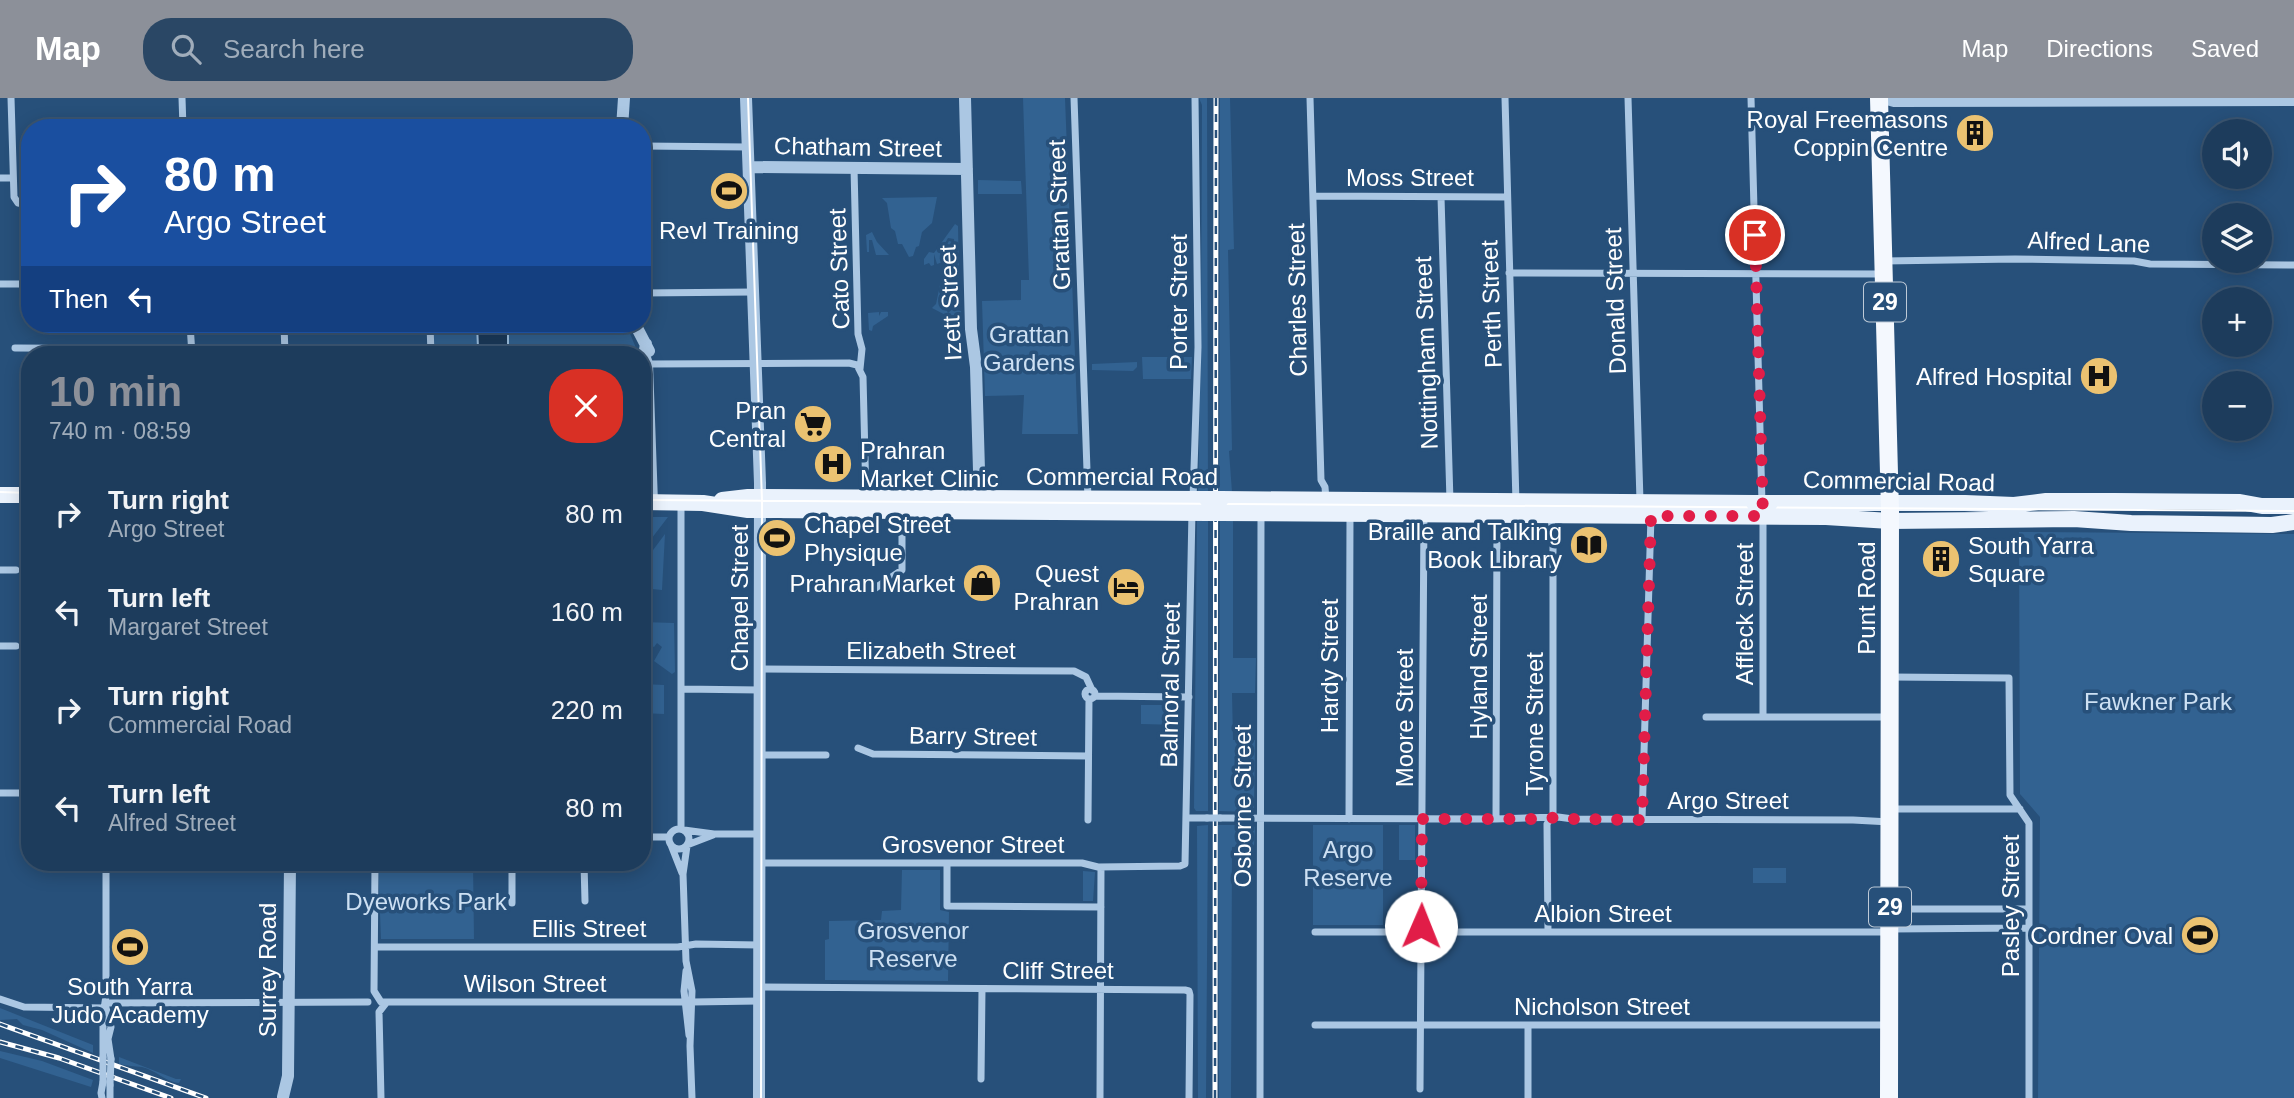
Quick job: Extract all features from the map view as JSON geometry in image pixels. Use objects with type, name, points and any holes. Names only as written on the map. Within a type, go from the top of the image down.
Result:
[{"type":"highway","name":"Punt Road","points":[[1881,98],[1890,502],[1889,1098]]},
{"type":"main road","points":[[0,495],[21,495]]},
{"type":"main road","name":"Commercial Road","points":[[651,503],[760,503],[866,498],[980,501],[1088,499],[1204,506],[1261,513],[1424,516],[1651,516],[1890,502],[2014,505],[2046,501],[2240,502],[2262,506],[2294,506]]},
{"type":"main road","name":"Commercial Road","points":[[760,503],[902,510],[1204,506],[1326,500],[1450,505],[1640,502],[1763,508],[1890,521],[2040,519],[2272,525],[2294,522]]},
{"type":"main road","points":[[2115,501],[2115,521]]},
{"type":"street","points":[[11,98],[13,178],[16,202],[21,203]]},
{"type":"street","points":[[182,98],[183,119]]},
{"type":"street","points":[[623,119],[624,98]]},
{"type":"street","name":"Chapel Street","points":[[746,98],[760,503],[760,1098]]},
{"type":"street","name":"Izett Street","points":[[965,98],[970,317],[976,367],[980,501]]},
{"type":"street","name":"Grattan Street","points":[[1074,98],[1088,499]]},
{"type":"street","name":"Porter Street","points":[[1195,98],[1198,347],[1204,506]]},
{"type":"street","name":"Charles Street","points":[[1310,98],[1321,480],[1325,487],[1326,500]]},
{"type":"street","name":"Perth Street","points":[[1505,98],[1516,505]]},
{"type":"street","name":"Donald Street","points":[[1628,98],[1640,502]]},
{"type":"street","name":"Affleck Street","points":[[1751,98],[1763,508],[1763,717]]},
{"type":"street","points":[[1881,98],[1894,101],[1976,102],[2294,100]]},
{"type":"street","points":[[651,146],[748,146]]},
{"type":"street","name":"Chatham Street","points":[[749,167],[967,169]]},
{"type":"street","name":"Cato Street","points":[[854,168],[858,334],[862,349],[859,368],[863,377],[866,498]]},
{"type":"street","points":[[0,178],[13,178]]},
{"type":"street","name":"Moss Street","points":[[1313,196],[1507,197]]},
{"type":"street","name":"Nottingham Street","points":[[1441,197],[1450,505]]},
{"type":"street","name":"Alfred Lane","points":[[1509,273],[1757,274],[2026,259],[2134,261],[2150,264],[2294,265]]},
{"type":"street","points":[[0,284],[21,284]]},
{"type":"street","points":[[651,293],[753,292]]},
{"type":"street","points":[[15,348],[21,348]]},
{"type":"street","points":[[651,363],[849,363],[859,368]]},
{"type":"street","points":[[681,503],[683,829],[690,838],[683,874],[692,1098]]},
{"type":"street","name":"Balmoral Street","points":[[1185,863],[1189,697],[1204,506]]},
{"type":"street","points":[[874,589],[902,570],[902,510]]},
{"type":"street","name":"Osborne Street","points":[[1260,1098],[1261,513]]},
{"type":"street","name":"Hardy Street","points":[[1349,818],[1350,514]]},
{"type":"street","name":"Hyland Street","points":[[1496,820],[1497,515]]},
{"type":"street","name":"Tyrone Street","points":[[1548,932],[1547,824],[1553,814],[1553,539],[1550,515]]},
{"type":"street","name":"Moore Street","points":[[1420,1089],[1424,516]]},
{"type":"street","points":[[1642,820],[1651,516]]},
{"type":"street","points":[[0,570],[16,570]]},
{"type":"street","points":[[0,646],[16,646]]},
{"type":"street","name":"Elizabeth Street","points":[[760,669],[1074,671],[1086,677],[1092,695]]},
{"type":"street","name":"Pasley Street","points":[[1890,677],[2009,678],[2010,795],[2029,823],[2029,1098]]},
{"type":"street","points":[[681,689],[760,690]]},
{"type":"street","points":[[1088,820],[1092,695],[1189,697]]},
{"type":"street","points":[[1706,717],[1891,717]]},
{"type":"street","name":"Barry Street","points":[[858,748],[873,754],[1088,756]]},
{"type":"street","points":[[760,755],[827,755]]},
{"type":"street","points":[[0,793],[21,793]]},
{"type":"street","name":"Argo Street","points":[[1187,818],[1853,820],[1890,815],[2020,809]]},
{"type":"street","points":[[683,874],[670,841],[675,830],[714,834],[760,834]]},
{"type":"street","points":[[651,838],[670,841],[678,849],[714,834]]},
{"type":"street","name":"Grosvenor Street","points":[[759,863],[1082,863],[1101,867],[1180,866],[1185,863]]},
{"type":"street","points":[[947,863],[947,906],[1101,907]]},
{"type":"street","points":[[1100,1098],[1101,867]]},
{"type":"street","points":[[106,871],[106,1006],[111,1027],[106,1038],[110,1098]]},
{"type":"street","name":"Surrey Road","points":[[288,1098],[290,871]]},
{"type":"street","points":[[375,871],[375,995],[378,1000],[386,1003],[379,1012],[381,1098]]},
{"type":"street","points":[[512,871],[512,902]]},
{"type":"street","points":[[584,871],[585,901]]},
{"type":"street","points":[[1890,909],[2029,909]]},
{"type":"street","points":[[1914,909],[1914,928]]},
{"type":"street","name":"Albion Street","points":[[1315,932],[2029,928]]},
{"type":"street","name":"Ellis Street","points":[[376,947],[759,944]]},
{"type":"street","name":"Cliff Street","points":[[760,987],[1189,991],[1189,1098]]},
{"type":"street","points":[[981,1079],[982,989]]},
{"type":"street","points":[[0,999],[24,1007],[368,1002]]},
{"type":"street","name":"Wilson Street","points":[[386,1003],[760,1001]]},
{"type":"street","name":"Nicholson Street","points":[[1315,1025],[1889,1025]]},
{"type":"street","points":[[1528,1025],[1528,1098]]},
{"type":"street","points":[[102,1098],[101,1090],[107,1084]]},
{"type":"green space","name":"Grattan Gardens","points":[[1023,98],[1065,98],[1078,434],[1022,434],[1024,395],[985,396],[982,301],[1021,300],[1021,280],[1029,280]]},
{"type":"green space","points":[[1199,98],[1207,98],[1208,492],[1198,492],[1202,105]]},
{"type":"green space","points":[[1220,98],[1230,98],[1234,249],[1228,250],[1232,450],[1229,451],[1232,492],[1219,492]]},
{"type":"green space","points":[[978,180],[1021,181],[1022,194],[978,194]]},
{"type":"green space","points":[[937,197],[932,223],[922,232],[919,246],[913,256],[909,257],[902,244],[898,244],[895,231],[891,228],[887,203],[882,198]]},
{"type":"green space","points":[[955,224],[958,226],[959,278],[954,239],[948,238],[939,248],[946,261],[937,264],[934,254],[934,265],[924,265],[924,259],[929,252],[934,253]]},
{"type":"green space","points":[[872,232],[889,255],[876,255],[872,240],[869,240],[867,252],[866,235]]},
{"type":"green space","points":[[949,241],[952,242],[956,310],[961,311],[959,322],[932,308],[936,304],[940,285],[941,300],[946,302],[952,288],[952,305],[946,309],[948,313],[955,307],[954,281],[942,274],[949,266],[945,248]]},
{"type":"green space","points":[[879,312],[879,316],[881,312],[888,312],[888,316],[873,326],[872,331],[869,330],[868,313]]},
{"type":"green space","points":[[433,333],[630,333],[635,346],[434,346]]},
{"type":"green space","points":[[1142,357],[1192,357],[1191,379],[1143,379]]},
{"type":"green space","points":[[1137,362],[1133,371],[1092,370],[1092,364]]},
{"type":"green space","points":[[651,517],[668,517],[651,539]]},
{"type":"green space","points":[[1197,521],[1208,521],[1208,811],[1196,811],[1194,808]]},
{"type":"green space","points":[[1220,521],[1233,521],[1233,658],[1256,658],[1255,693],[1232,693],[1233,740],[1255,740],[1254,812],[1219,811]]},
{"type":"green space","name":"Fawkner Park","points":[[2019,532],[2294,534],[2294,1098],[2038,1098],[2040,817],[2020,794]]},
{"type":"green space","points":[[665,534],[662,590],[651,589],[651,553]]},
{"type":"green space","points":[[651,622],[674,623],[675,672],[672,674],[654,661],[662,647],[657,643],[654,647],[651,645]]},
{"type":"green space","points":[[651,684],[664,685],[664,714],[651,713]]},
{"type":"green space","points":[[1141,705],[1180,705],[1180,725],[1141,724]]},
{"type":"green space","points":[[1208,825],[1206,1098],[1198,1098],[1197,826]]},
{"type":"green space","points":[[1218,825],[1255,827],[1254,846],[1232,847],[1231,1098],[1219,1098]]},
{"type":"green space","name":"Argo Reserve","points":[[1313,825],[1383,825],[1383,925],[1313,925]]},
{"type":"green space","points":[[1399,825],[1415,825],[1415,860],[1399,860]]},
{"type":"green space","points":[[1753,868],[1786,868],[1786,883],[1753,883]]},
{"type":"green space","name":"Grosvenor Reserve","points":[[902,870],[940,870],[940,910],[949,912],[948,981],[825,980],[825,940],[829,939],[829,921],[881,920],[882,911],[901,910]]},
{"type":"green space","name":"Dyeworks Park","points":[[378,871],[473,871],[474,939],[381,939]]},
{"type":"green space","points":[[1083,871],[1095,872],[1093,901],[1083,901]]},
{"type":"green space","points":[[0,1008],[93,1045],[93,1053],[42,1030],[23,1025],[17,1019],[0,1020]]},
{"type":"green space","points":[[0,1051],[42,1061],[93,1080],[91,1087],[0,1058]]},
{"type":"green space","points":[[119,1057],[181,1079],[179,1083],[174,1082],[142,1067],[119,1064]]},
{"type":"shaded area","points":[[477,333],[508,333],[508,346],[478,346]]},
{"type":"tram line","points":[[748,98],[762,501],[761,1098]]},
{"type":"tram line","points":[[0,492],[21,493]]},
{"type":"tram line","points":[[651,500],[2294,511]]},
{"type":"railway","points":[[1215,1098],[1216,98]]},
{"type":"railway","points":[[0,1024],[206,1098]]},
{"type":"railway","points":[[0,1042],[59,1058],[171,1098]]},
{"type":"place","name":"Royal Freemasons Coppin Centre","points":[[1975,133]]},
{"type":"place","name":"Revl Training","points":[[729,191]]},
{"type":"place","name":"Alfred Hospital","points":[[2099,376]]},
{"type":"place","name":"Pran Central","points":[[813,424]]},
{"type":"place","name":"Prahran Market Clinic","points":[[833,464]]},
{"type":"place","name":"Chapel Street Physique","points":[[777,538]]},
{"type":"place","name":"Braille and Talking Book Library","points":[[1589,545]]},
{"type":"place","name":"South Yarra Square","points":[[1941,559]]},
{"type":"place","name":"Prahran Market","points":[[982,583]]},
{"type":"place","name":"Quest Prahran","points":[[1126,587]]},
{"type":"place","name":"Cordner Oval","points":[[2200,935]]},
{"type":"place","name":"South Yarra Judo Academy","points":[[130,947]]},
{"type":"route","points":[[1421,926],[1422,819],[1558,817],[1642,820],[1651,516],[1763,516],[1755,235]]}]
